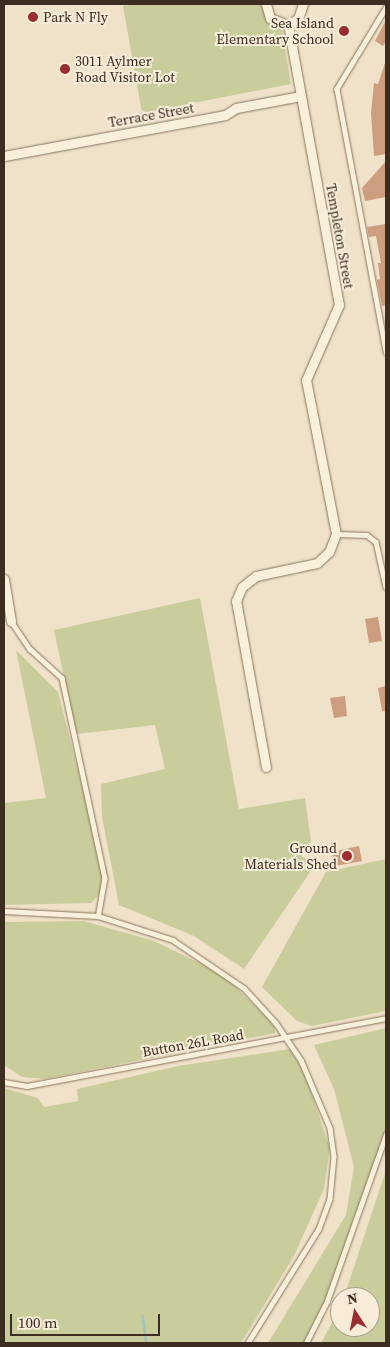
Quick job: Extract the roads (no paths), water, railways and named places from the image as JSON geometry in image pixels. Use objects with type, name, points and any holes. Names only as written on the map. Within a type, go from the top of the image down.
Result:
[{"type":"street","points":[[266,4],[270,18],[288,24],[298,19],[302,4]]},
{"type":"street","name":"Templeton Street","points":[[288,24],[339,305],[306,380],[336,534]]},
{"type":"street","name":"Terrace Street","points":[[4,156],[225,115],[236,108],[301,96]]},
{"type":"street","points":[[266,767],[236,601],[242,587],[256,576],[317,563],[329,552],[336,534]]},
{"type":"street","points":[[4,579],[11,622]]},
{"type":"lane","points":[[386,8],[337,89],[386,352]]},
{"type":"lane","points":[[336,534],[367,535],[376,542],[386,587]]},
{"type":"lane","points":[[11,622],[30,649],[62,678],[105,878],[98,916]]},
{"type":"lane","points":[[4,911],[98,916],[146,929],[197,954],[244,988],[287,1038],[312,1082],[328,1122],[334,1156],[333,1185],[319,1229],[248,1343]]},
{"type":"lane","name":"Button 26L Road","points":[[4,1082],[27,1086],[386,1018]]},
{"type":"lane","points":[[306,1343],[327,1302],[386,1134]]},
{"type":"waterway","points":[[142,1316],[146,1343]]},
{"type":"place","name":"Park N Fly","points":[[33,17]]},
{"type":"place","name":"Sea Island Elementary School","points":[[344,31]]},
{"type":"place","name":"3011 Aylmer Road Visitor Lot","points":[[65,69]]},
{"type":"place","name":"Ground Materials Shed","points":[[347,856]]}]
